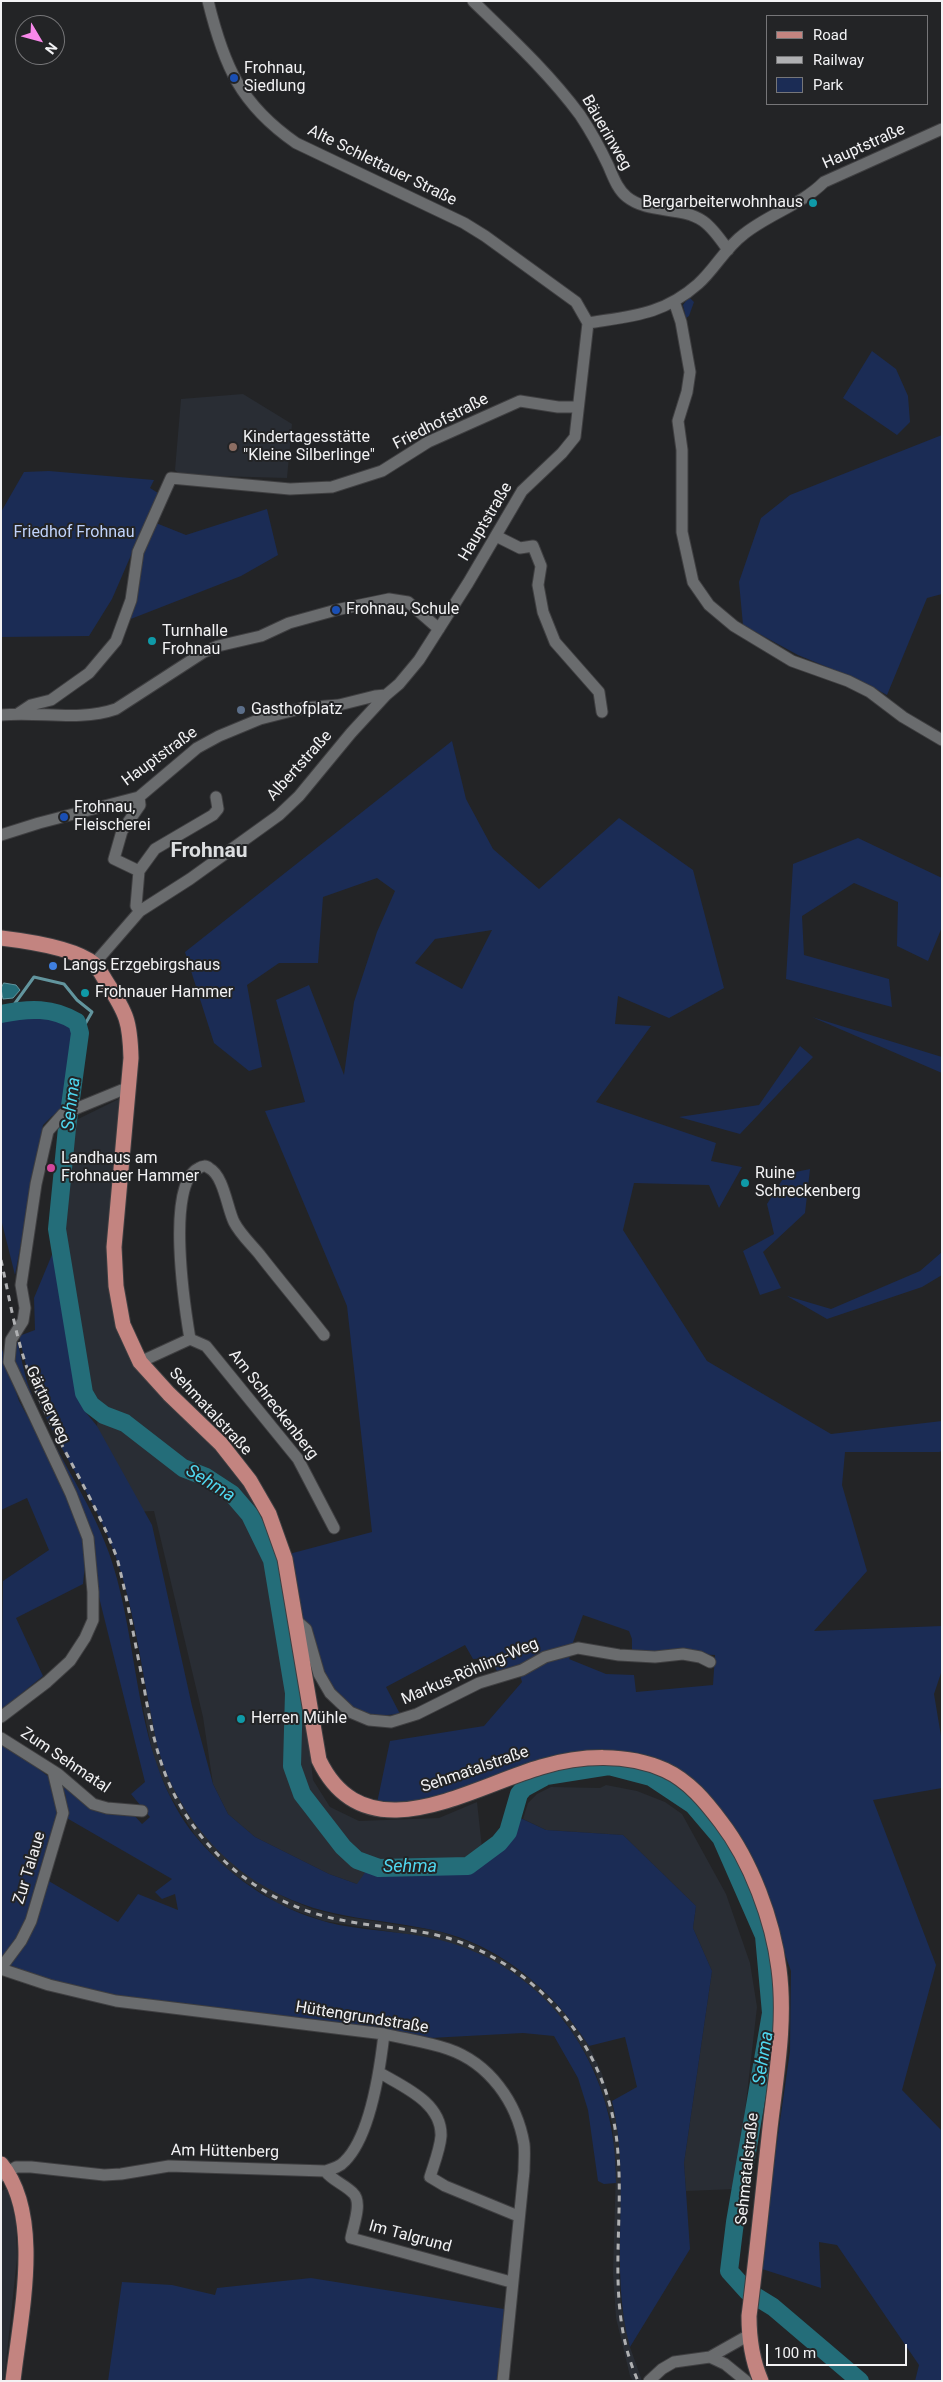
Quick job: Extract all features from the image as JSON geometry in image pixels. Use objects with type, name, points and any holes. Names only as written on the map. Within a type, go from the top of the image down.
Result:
[{"type":"main road","points":[[1,938],[40,943],[94,964]]},
{"type":"main road","name":"Sehmatalstraße","points":[[94,964],[125,1011],[131,1030],[129,1087],[114,1247],[116,1286],[123,1325],[140,1362],[169,1394],[221,1444],[250,1481],[269,1514],[285,1559],[319,1760],[328,1779],[344,1795],[367,1807],[401,1811],[434,1805],[542,1766],[590,1758],[627,1759],[666,1770],[700,1794],[728,1831],[749,1868],[772,1932],[780,1970],[782,2012],[750,2303],[749,2335],[761,2381]]},
{"type":"main road","points":[[3,2170],[20,2200],[26,2236],[26,2259],[13,2381]]},
{"type":"street","name":"Alte Schlettauer Straße","points":[[208,1],[222,52],[234,78],[252,106],[273,127],[296,143],[464,223],[485,236],[576,302],[588,322]]},
{"type":"street","name":"Bäuerinweg","points":[[473,1],[520,46],[581,116],[618,187],[627,197],[641,205],[676,212],[702,220],[713,230],[728,250]]},
{"type":"street","name":"Hauptstraße","points":[[1,836],[39,823],[139,797],[198,748],[250,723],[285,712],[339,706],[375,696],[386,695],[399,684],[419,660],[522,491],[562,453],[575,436],[588,322],[648,314],[674,301],[698,284],[743,234],[814,192],[824,182],[942,130]]},
{"type":"street","points":[[674,301],[681,322],[690,372],[687,392],[678,421],[682,450],[682,532],[693,582],[709,605],[734,626],[792,660],[848,681],[870,692],[903,717],[942,740]]},
{"type":"street","name":"Friedhofstraße","points":[[19,713],[31,705],[51,700],[89,673],[116,641],[131,600],[138,552],[171,478],[290,489],[332,487],[382,471],[428,442],[520,401],[558,407],[578,407]]},
{"type":"street","points":[[496,536],[520,548],[533,546],[541,566],[538,585],[544,612],[555,642],[599,692],[602,712]]},
{"type":"street","points":[[1,715],[19,713],[81,716],[101,714],[116,709],[204,652],[218,646],[262,636],[289,623],[336,610],[389,599],[408,602],[439,629]]},
{"type":"street","name":"Albertstraße","points":[[94,964],[140,911],[190,879],[279,815],[299,796],[351,733],[386,695]]},
{"type":"street","points":[[139,797],[140,805],[122,831],[114,859],[139,871]]},
{"type":"street","points":[[140,911],[136,906],[139,871],[155,849],[213,815],[218,809],[216,797]]},
{"type":"street","name":"Gärtnerweg","points":[[1,1717],[47,1682],[70,1661],[85,1638],[93,1620],[93,1592],[88,1538],[71,1494],[9,1362],[11,1340],[23,1321],[25,1308],[21,1284],[44,1146],[52,1124],[63,1114],[129,1087]]},
{"type":"street","points":[[140,1362],[190,1339],[182,1290],[179,1251],[183,1188],[189,1176],[196,1169],[204,1166],[210,1168],[220,1182],[234,1223],[324,1335]]},
{"type":"street","name":"Am Schreckenberg","points":[[190,1339],[206,1346],[298,1458],[334,1528]]},
{"type":"street","name":"Markus-Röhling-Weg","points":[[296,1622],[306,1629],[319,1674],[330,1693],[350,1712],[369,1720],[391,1722],[417,1714],[479,1683],[522,1670],[545,1657],[578,1648],[619,1655],[655,1657],[682,1654],[700,1657],[710,1662]]},
{"type":"street","name":"Zum Sehmatal","points":[[1,1738],[54,1771],[93,1804],[107,1808],[142,1811]]},
{"type":"street","name":"Zur Talaue","points":[[1,1969],[20,1941],[30,1920],[59,1829],[63,1813],[54,1771]]},
{"type":"street","name":"Hüttengrundstraße","points":[[1,1969],[48,1985],[116,2001],[384,2034],[448,2049],[466,2057],[484,2071],[508,2096],[524,2144],[524,2171],[511,2282],[503,2381]]},
{"type":"street","points":[[325,2171],[334,2169],[345,2161],[362,2133],[380,2073],[384,2034]]},
{"type":"street","points":[[380,2073],[418,2095],[439,2119],[441,2136],[430,2177],[445,2186],[518,2216]]},
{"type":"street","name":"Am Hüttenberg","points":[[3,2170],[16,2167],[31,2167],[104,2175],[169,2166],[325,2171]]},
{"type":"street","name":"Im Talgrund","points":[[325,2171],[332,2179],[354,2193],[358,2201],[351,2238],[511,2282]]},
{"type":"street","points":[[649,2381],[662,2368],[674,2362],[710,2357],[749,2335]]},
{"type":"street","points":[[710,2357],[725,2364],[746,2381]]},
{"type":"shaded area","name":"Kindertagesstätte \"Kleine Silberlinge\"","points":[[243,394],[292,424],[287,478],[180,475],[175,470],[181,399]]},
{"type":"shaded area","points":[[4,983],[16,985],[20,990],[13,998],[3,999],[1,989]]},
{"type":"shaded area","points":[[119,1099],[109,1267],[121,1336],[238,1472],[276,1543],[298,1644],[313,1780],[330,1807],[359,1821],[439,1818],[477,1802],[483,1857],[468,1866],[357,1884],[329,1874],[255,1837],[228,1814],[213,1784],[203,1717],[154,1511],[128,1512],[98,1481],[97,1426],[99,1404],[89,1392],[80,1354],[63,1233],[74,1121]]},
{"type":"shaded area","points":[[150,1706],[160,1757],[175,1790],[201,1830],[241,1870],[284,1897],[312,1909],[341,1916],[438,1931],[472,1943],[504,1960],[535,1982],[571,2019],[589,2046],[601,2071],[617,2121],[622,2167],[619,2273],[621,2303],[630,2347],[642,2381],[633,2381],[630,2376],[616,2318],[613,2273],[616,2167],[612,2123],[596,2074],[566,2023],[531,1987],[485,1957],[436,1939],[324,1921],[280,1905],[236,1876],[220,1863],[195,1835],[169,1794],[154,1760],[143,1707]]},
{"type":"shaded area","points":[[606,1785],[637,1791],[665,1802],[682,1814],[726,1894],[750,1963],[757,2007],[736,2189],[686,2191],[684,2163],[712,1971],[693,1928],[696,1906],[623,1835],[546,1830],[523,1819],[528,1803],[537,1794],[551,1787],[600,1788]]},
{"type":"shaded area","points":[[8,2188],[16,2224],[17,2258],[4,2381],[1,2381],[1,2191]]},
{"type":"green space","points":[[689,297],[694,302],[689,316],[686,318],[683,305]]},
{"type":"green space","points":[[872,351],[896,369],[908,396],[910,422],[897,435],[843,398]]},
{"type":"green space","points":[[942,435],[942,594],[927,598],[887,695],[861,681],[798,655],[743,625],[739,582],[761,518],[790,495]]},
{"type":"green space","name":"Friedhof Frohnau","points":[[49,471],[154,480],[150,488],[158,493],[112,599],[89,636],[1,637],[1,512],[24,472]]},
{"type":"green space","points":[[267,509],[278,555],[241,576],[123,622],[151,521],[186,535]]},
{"type":"green space","points":[[452,741],[466,799],[493,849],[539,889],[619,818],[693,870],[724,988],[669,1018],[618,996],[615,1024],[651,1026],[596,1102],[716,1143],[711,1161],[742,1167],[719,1208],[709,1185],[634,1183],[623,1230],[707,1361],[831,1434],[942,1421],[942,1451],[939,1452],[845,1452],[842,1485],[867,1571],[814,1631],[942,1626],[942,1670],[934,1694],[942,1742],[942,1788],[873,1800],[936,1965],[902,2090],[942,2131],[942,2381],[915,2381],[919,2365],[837,2245],[819,2242],[821,2288],[759,2268],[790,2051],[791,1971],[749,1856],[667,1765],[593,1752],[426,1802],[377,1803],[390,1741],[484,1726],[522,1682],[520,1675],[548,1659],[571,1655],[569,1659],[606,1674],[634,1675],[636,1692],[713,1685],[715,1655],[632,1650],[632,1639],[629,1631],[583,1615],[572,1645],[517,1666],[497,1671],[490,1658],[473,1659],[465,1645],[386,1687],[400,1714],[374,1716],[354,1709],[332,1690],[301,1618],[289,1554],[372,1532],[347,1306],[265,1111],[305,1102],[276,1000],[309,985],[344,1075],[354,1002],[377,932],[395,891],[377,878],[323,897],[318,963],[279,963],[247,985],[262,1067],[249,1071],[214,1043],[185,952]],"holes":[[[492,930],[462,989],[415,963],[435,939]]]},
{"type":"green space","points":[[858,838],[942,878],[942,927],[928,961],[897,946],[898,902],[854,883],[802,916],[804,955],[889,979],[892,1007],[786,979],[793,864]]},
{"type":"green space","points":[[43,1005],[65,1009],[63,1018],[75,1033],[66,1112],[52,1116],[43,1125],[15,1275],[1,1219],[1,1008]]},
{"type":"green space","points":[[812,1017],[942,1057],[942,1073]]},
{"type":"green space","points":[[800,1046],[813,1057],[740,1134],[679,1117],[759,1105]]},
{"type":"green space","points":[[810,1169],[805,1213],[763,1252],[781,1288],[760,1295],[743,1251],[774,1234],[767,1204],[786,1174]]},
{"type":"green space","points":[[63,1233],[63,1302],[75,1353],[77,1388],[83,1409],[97,1426],[152,1525],[192,1706],[213,1784],[228,1814],[255,1837],[329,1874],[357,1884],[371,1864],[468,1866],[499,1843],[508,1831],[514,1815],[546,1830],[623,1835],[696,1906],[693,1928],[712,1971],[684,2163],[690,2249],[630,2347],[621,2286],[620,2162],[618,2132],[612,2101],[637,2087],[625,2037],[589,2046],[560,2007],[524,1973],[504,1959],[461,1938],[413,1926],[324,1911],[280,1895],[257,1882],[226,1858],[198,1828],[177,1794],[168,1776],[158,1747],[135,1631],[120,1569],[95,1508],[43,1410],[29,1376],[19,1336],[35,1330],[34,1298],[56,1245]]},
{"type":"green space","points":[[942,1252],[942,1275],[922,1287],[827,1319],[787,1296],[831,1309],[920,1271]]},
{"type":"green space","points":[[17,1340],[26,1378],[38,1411],[101,1532],[109,1553],[120,1589],[149,1737],[160,1773],[176,1807],[197,1838],[211,1854],[243,1881],[279,1904],[318,1920],[339,1925],[409,1934],[451,1943],[489,1958],[522,1979],[550,2005],[574,2035],[593,2068],[606,2105],[614,2143],[616,2183],[604,2184],[598,2181],[588,2110],[578,2078],[554,2036],[523,2033],[430,2038],[387,2030],[123,1997],[46,1981],[1,1961],[1,1745],[22,1756],[49,1777],[59,1816],[42,1877],[118,1922],[138,1894],[178,1910],[175,1894],[162,1899],[155,1892],[172,1879],[65,1817],[66,1796],[61,1785],[65,1782],[79,1795],[133,1814],[142,1824],[150,1817],[131,1794],[145,1782],[97,1589],[92,1536],[11,1355]]},
{"type":"green space","points":[[1,1346],[19,1401],[44,1446],[85,1540],[86,1554],[83,1584],[16,1618],[43,1676],[1,1710],[3,1581],[49,1550],[27,1498],[1,1510]]},
{"type":"green space","points":[[311,2278],[504,2309],[498,2381],[108,2381],[122,2282],[172,2285],[215,2295],[217,2288]]},
{"type":"waterway","points":[[8,1013],[34,977],[64,984],[77,1000],[92,1012],[80,1033]]},
{"type":"waterway","name":"Sehma","points":[[1,1014],[31,1010],[50,1011],[77,1022],[80,1033],[67,1128],[57,1229],[84,1393],[91,1405],[104,1415],[125,1423],[183,1468],[206,1477],[232,1494],[250,1515],[272,1560],[294,1693],[292,1766],[302,1794],[343,1847],[357,1860],[379,1868],[468,1866],[499,1843],[508,1832],[519,1794],[524,1788],[546,1776],[609,1766],[651,1777],[693,1805],[721,1838],[764,1936],[771,2013],[735,2222],[729,2271],[747,2291],[773,2307],[860,2381]]},
{"type":"railway","points":[[1,1260],[19,1341],[36,1392],[96,1510],[117,1558],[158,1754],[173,1792],[203,1838],[221,1858],[242,1876],[264,1891],[289,1904],[341,1920],[440,1936],[471,1946],[487,1954],[518,1973],[558,2008],[588,2052],[609,2101],[616,2136],[619,2183],[619,2297],[628,2353],[638,2381]]},
{"type":"place","name":"Frohnau, Siedlung","points":[[234,78]]},
{"type":"place","name":"Bergarbeiterwohnhaus","points":[[813,203]]},
{"type":"place","name":"Kindertagesstätte \"Kleine Silberlinge\"","points":[[233,447]]},
{"type":"place","name":"Frohnau, Schule","points":[[336,610]]},
{"type":"place","name":"Turnhalle Frohnau","points":[[152,641]]},
{"type":"place","name":"Gasthofplatz","points":[[241,710]]},
{"type":"place","name":"Frohnau, Fleischerei","points":[[64,817]]},
{"type":"place","name":"Langs Erzgebirgshaus","points":[[53,966]]},
{"type":"place","name":"Frohnauer Hammer","points":[[85,993]]},
{"type":"place","name":"Landhaus am Frohnauer Hammer","points":[[51,1168]]},
{"type":"place","name":"Ruine Schreckenberg","points":[[745,1183]]},
{"type":"place","name":"Herren Mühle","points":[[241,1719]]},
{"type":"district","name":"Frohnau","points":[[209,852]]}]
